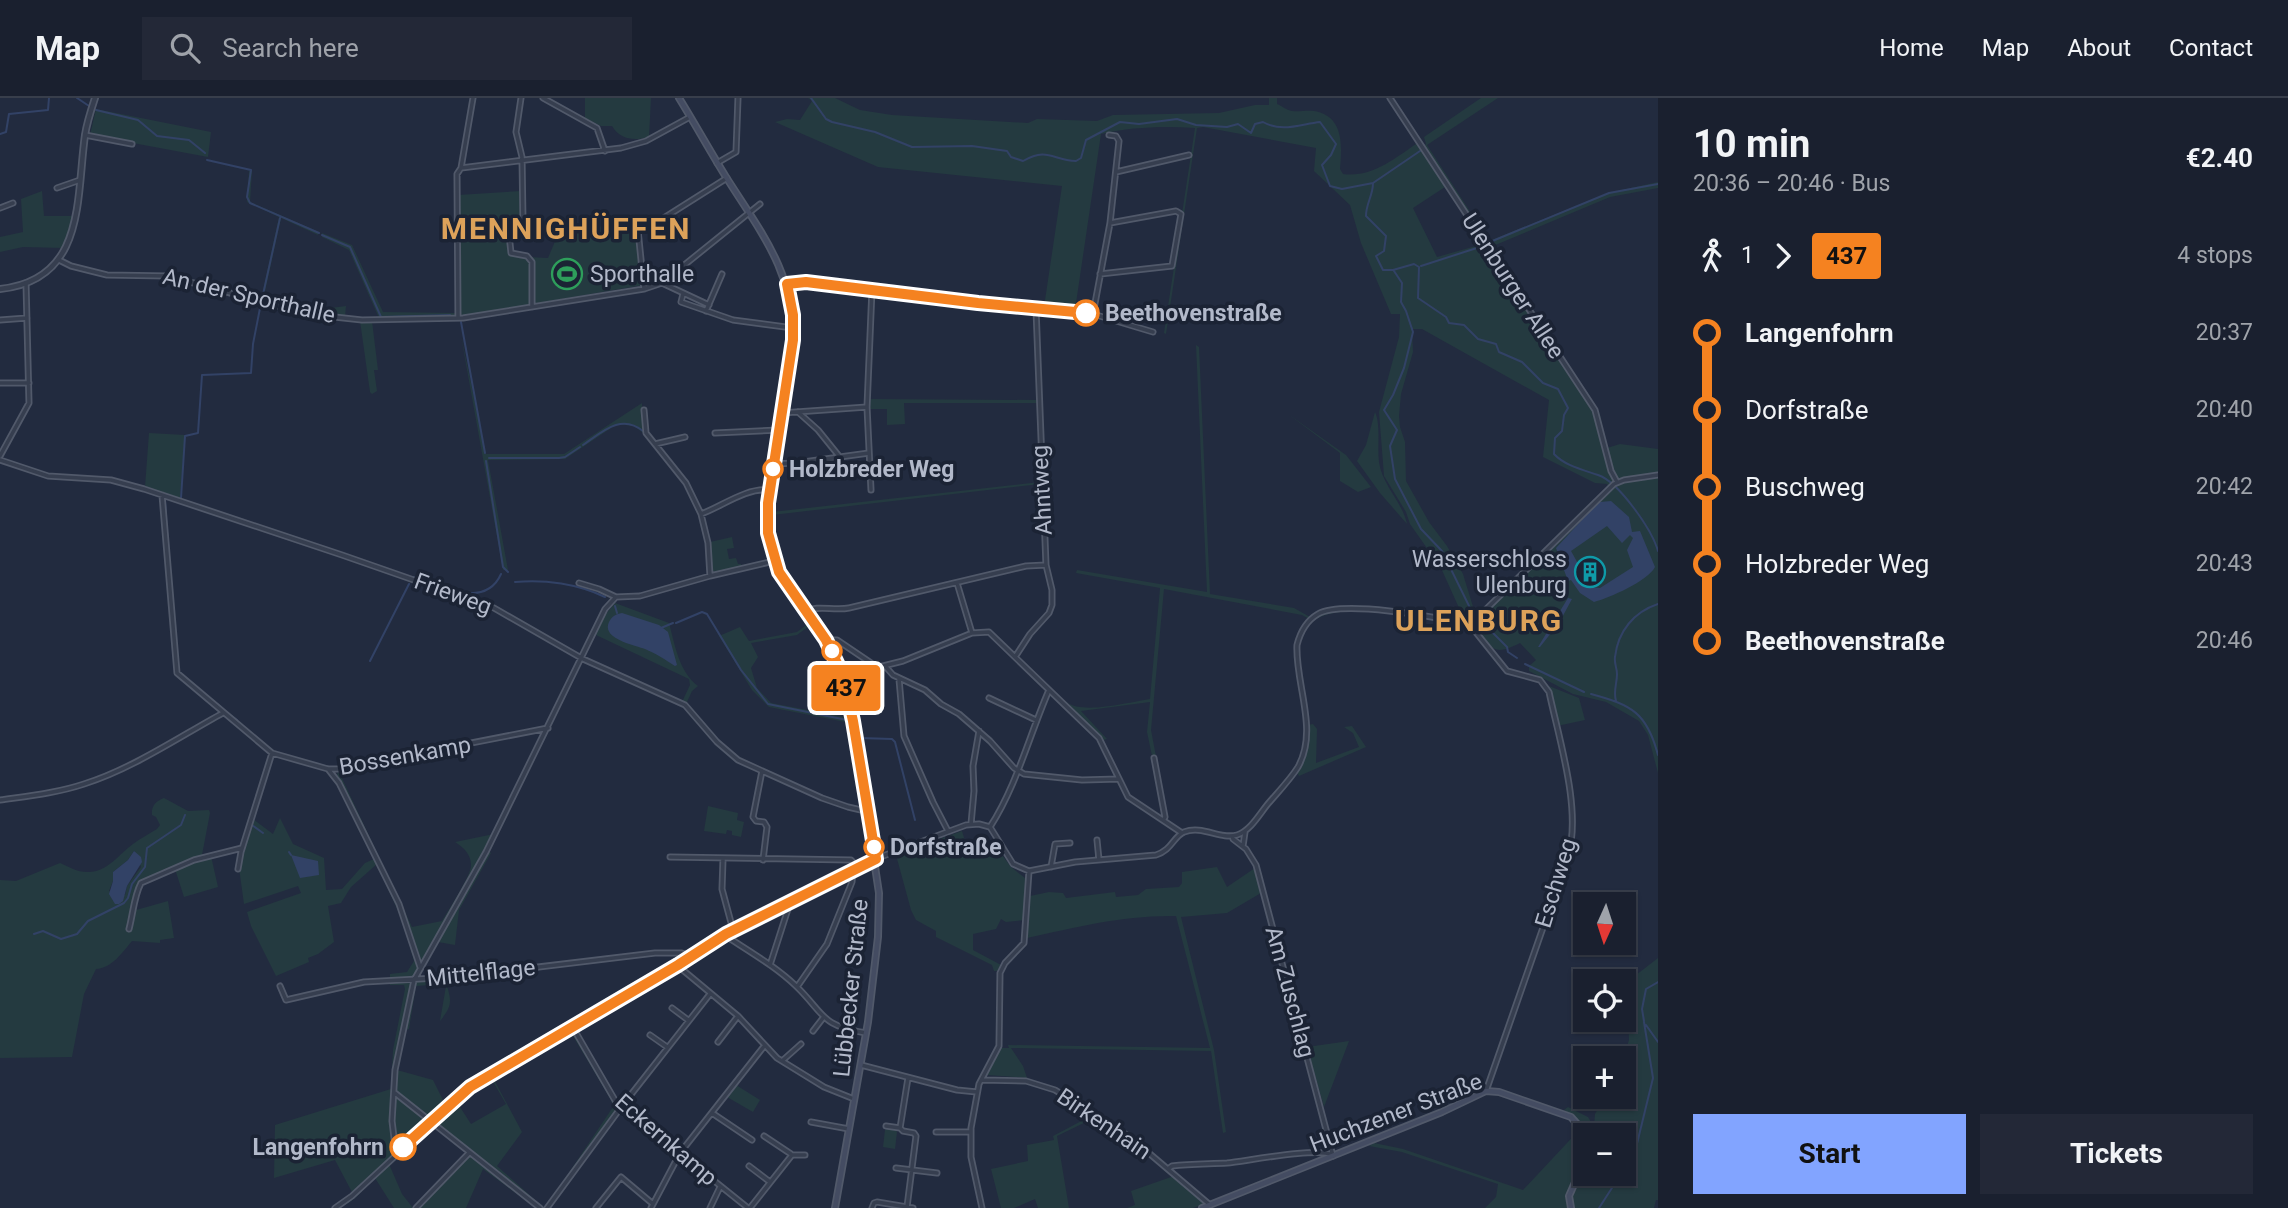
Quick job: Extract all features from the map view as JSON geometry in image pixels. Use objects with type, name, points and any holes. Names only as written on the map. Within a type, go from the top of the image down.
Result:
[{"type":"main road","name":"Lübbecker Straße","points":[[679,98],[774,253],[787,284],[793,328],[769,490],[767,522],[774,561],[785,582],[826,640],[843,676],[876,859],[879,916],[866,1033],[851,1130],[835,1208]]},
{"type":"main road","name":"Huchzener Straße","points":[[1202,1208],[1454,1107],[1486,1091],[1571,1117],[1576,1123]]},
{"type":"main road","points":[[1571,1208],[1569,1196],[1573,1186]]},
{"type":"street","points":[[0,289],[26,284],[59,260],[75,224],[85,135],[95,98]]},
{"type":"street","points":[[458,318],[457,174],[461,167],[473,98]]},
{"type":"street","points":[[520,98],[516,132],[522,161],[523,223],[520,229],[509,234],[509,244],[511,253],[527,256],[532,262],[533,307]]},
{"type":"street","points":[[543,98],[597,128],[605,150]]},
{"type":"street","points":[[718,163],[736,152],[737,98]]},
{"type":"street","name":"Ulenburger Allee","points":[[1390,98],[1595,410],[1614,485]]},
{"type":"street","points":[[461,167],[605,150],[646,141],[690,117]]},
{"type":"street","points":[[85,135],[132,144]]},
{"type":"street","points":[[1093,314],[1110,223],[1119,141],[1116,136],[1109,135]]},
{"type":"street","points":[[1116,172],[1189,155]]},
{"type":"street","points":[[644,289],[638,230],[659,221],[727,178]]},
{"type":"street","points":[[57,188],[80,180]]},
{"type":"street","points":[[0,208],[13,204]]},
{"type":"street","points":[[750,213],[760,204]]},
{"type":"street","points":[[1100,274],[1172,265],[1181,214],[1179,212],[1110,223]]},
{"type":"street","name":"An der Sporthalle","points":[[59,260],[71,266],[107,275],[168,276],[307,314],[362,320],[458,318],[644,289],[662,283],[750,213]]},
{"type":"street","points":[[706,311],[722,274]]},
{"type":"street","points":[[787,284],[806,282],[1093,314],[1153,332]]},
{"type":"street","points":[[662,283],[709,304]]},
{"type":"street","points":[[0,458],[28,407],[26,284]]},
{"type":"street","points":[[871,490],[867,407],[872,289]]},
{"type":"street","points":[[682,294],[681,302],[733,320],[793,328]]},
{"type":"street","name":"Ahntweg","points":[[1015,657],[1052,606],[1052,590],[1046,565],[1036,309]]},
{"type":"street","points":[[0,320],[27,317]]},
{"type":"street","points":[[0,383],[29,383]]},
{"type":"street","points":[[782,413],[867,407]]},
{"type":"street","points":[[644,410],[644,427],[686,483],[701,514],[708,543],[710,576]]},
{"type":"street","points":[[798,412],[818,430],[839,456]]},
{"type":"street","points":[[715,433],[779,430]]},
{"type":"street","points":[[655,444],[685,437]]},
{"type":"street","points":[[773,464],[809,462],[869,453]]},
{"type":"street","name":"Frieweg","points":[[0,458],[48,476],[111,480],[162,495],[474,600],[537,631],[583,659],[685,705],[730,754],[762,771],[848,807],[867,809]]},
{"type":"street","points":[[1243,846],[1245,832],[1291,776],[1303,755],[1307,733],[1297,645],[1301,631],[1310,620],[1327,611],[1365,610],[1405,613],[1470,625],[1614,485],[1658,475]]},
{"type":"street","points":[[701,514],[747,493],[769,490]]},
{"type":"street","name":"Bossenkamp","points":[[162,495],[177,673],[272,753],[328,769],[338,769],[548,728]]},
{"type":"street","points":[[579,583],[616,597],[640,596],[774,561]]},
{"type":"street","points":[[806,611],[814,607],[834,611],[1026,566],[1046,565]]},
{"type":"street","points":[[957,583],[972,633]]},
{"type":"street","points":[[396,1154],[393,1136],[395,1070],[414,980],[486,852],[583,659],[605,609],[616,597]]},
{"type":"street","name":"Eschweg","points":[[1470,625],[1503,668],[1511,673],[1540,680],[1549,692],[1573,813],[1568,856],[1486,1091]]},
{"type":"street","points":[[843,676],[885,666],[972,633],[989,632],[1099,738],[1123,790],[1134,803],[1164,819],[1182,833]]},
{"type":"street","points":[[826,640],[837,640],[871,663],[874,668]]},
{"type":"street","points":[[885,666],[899,679],[925,690],[941,704],[959,714],[1019,772],[1056,778],[1119,779]]},
{"type":"street","points":[[899,679],[904,736],[948,832]]},
{"type":"street","points":[[990,827],[1004,806],[1019,772],[1049,690]]},
{"type":"street","points":[[989,698],[1036,720]]},
{"type":"street","points":[[0,800],[47,794],[87,783],[137,760],[223,713]]},
{"type":"street","points":[[971,824],[973,766],[979,731]]},
{"type":"street","points":[[238,869],[272,753]]},
{"type":"street","points":[[1154,758],[1164,819]]},
{"type":"street","points":[[328,769],[334,775],[399,904],[420,967]]},
{"type":"street","points":[[334,775],[338,769]]},
{"type":"street","points":[[762,771],[753,817],[755,821],[764,822],[767,827],[763,860]]},
{"type":"street","points":[[335,1208],[352,1196],[463,1092],[733,930],[876,859],[971,824],[990,827],[1008,859],[1029,871],[1163,853],[1182,833],[1205,830],[1232,836],[1245,832]]},
{"type":"street","name":"Am Zuschlag","points":[[1232,836],[1256,865],[1333,1156]]},
{"type":"street","points":[[1097,840],[1099,860]]},
{"type":"street","points":[[1051,867],[1055,845],[1070,843]]},
{"type":"street","points":[[128,929],[141,883],[194,860],[242,848]]},
{"type":"street","points":[[670,857],[851,860],[855,868],[852,882],[825,948],[797,987]]},
{"type":"street","points":[[723,859],[722,889],[733,930]]},
{"type":"street","points":[[982,1208],[971,1157],[971,1132],[977,1092],[999,1046],[1000,972],[1024,943],[1029,871]]},
{"type":"street","points":[[769,965],[789,906],[788,902]]},
{"type":"street","points":[[726,934],[797,987],[822,1018],[866,1033]]},
{"type":"street","name":"Mittelflage","points":[[280,986],[286,1000],[365,982],[414,980],[655,953],[681,953],[692,956]]},
{"type":"street","points":[[678,965],[738,1016],[782,1060],[824,1087],[847,1098],[856,1099]]},
{"type":"street","points":[[547,1208],[622,1106],[710,994]]},
{"type":"street","points":[[672,1008],[688,1020]]},
{"type":"street","points":[[718,1042],[738,1016]]},
{"type":"street","points":[[813,1031],[822,1018]]},
{"type":"street","name":"Eckernkamp","points":[[572,1026],[616,1102],[749,1208]]},
{"type":"street","points":[[650,1035],[667,1047]]},
{"type":"street","points":[[782,1060],[801,1044]]},
{"type":"street","points":[[596,1208],[621,1177],[652,1206],[680,1153],[765,1045]]},
{"type":"street","points":[[862,1065],[908,1079],[977,1092]]},
{"type":"street","points":[[900,1128],[908,1079]]},
{"type":"street","name":"Birkenhain","points":[[982,1080],[1026,1081],[1055,1090],[1130,1138],[1210,1205]]},
{"type":"street","points":[[393,1091],[540,1208]]},
{"type":"street","points":[[712,1113],[752,1140]]},
{"type":"street","points":[[811,1122],[851,1130]]},
{"type":"street","points":[[886,1126],[900,1128],[916,1136],[907,1207]]},
{"type":"street","points":[[936,1132],[971,1132]]},
{"type":"street","points":[[764,1136],[792,1155],[805,1155]]},
{"type":"street","points":[[1168,1169],[1321,1152],[1333,1156]]},
{"type":"street","points":[[416,1208],[469,1153]]},
{"type":"street","points":[[749,1208],[792,1155]]},
{"type":"street","points":[[749,1166],[770,1182]]},
{"type":"street","points":[[896,1168],[937,1173]]},
{"type":"street","points":[[709,1208],[720,1187]]},
{"type":"street","points":[[872,1208],[875,1202],[912,1208]]},
{"type":"green space","points":[[585,98],[651,98],[649,137],[628,138],[615,131],[612,126],[601,126],[585,118]]},
{"type":"green space","points":[[808,98],[835,98],[860,110],[892,115],[1028,123],[1037,119],[1097,121],[1113,115],[1219,113],[1255,105],[1269,105],[1269,98],[1277,98],[1277,104],[1288,110],[1314,111],[1331,119],[1341,141],[1340,169],[1343,174],[1353,174],[1382,166],[1416,144],[1420,149],[1426,144],[1424,137],[1481,98],[1498,98],[1427,145],[1489,241],[1608,193],[1658,182],[1658,188],[1610,197],[1493,246],[1600,415],[1607,448],[1620,444],[1658,449],[1658,773],[1648,735],[1639,721],[1606,702],[1573,694],[1529,671],[1529,666],[1536,660],[1520,643],[1499,650],[1486,642],[1476,630],[1476,622],[1464,619],[1441,568],[1410,524],[1406,512],[1384,476],[1379,412],[1399,337],[1400,314],[1391,314],[1361,243],[1350,205],[1314,171],[1316,148],[1197,128],[1166,334],[1164,333],[1195,128],[1148,128],[1101,134],[1075,310],[1044,307],[1062,186],[878,167],[775,122],[800,120],[812,101]],"holes":[[[1445,187],[1483,244],[1437,257],[1413,208]],[[1412,329],[1422,329],[1549,400],[1543,457],[1595,483],[1607,484],[1610,490],[1481,617],[1474,610],[1463,574],[1406,481],[1405,442],[1399,416],[1401,394],[1413,352]]]},
{"type":"green space","points":[[96,109],[211,132],[208,157],[90,135]]},
{"type":"green space","points":[[249,171],[252,171],[250,202],[319,232],[318,235],[281,218],[263,301],[261,300],[279,217],[247,202]]},
{"type":"green space","points":[[42,191],[44,216],[74,216],[64,248],[23,247],[0,252],[0,237],[23,232],[21,199]]},
{"type":"green space","points":[[521,191],[521,217],[490,220],[490,236],[509,233],[511,253],[548,258],[559,232],[635,222],[643,285],[463,316],[459,314],[458,195]]},
{"type":"green space","points":[[322,233],[352,245],[383,312],[456,313],[455,317],[379,318],[349,250],[322,237]]},
{"type":"green space","points":[[346,306],[345,317],[308,313],[308,311]]},
{"type":"green space","points":[[360,321],[372,321],[378,370],[374,370],[377,391],[372,394],[370,392]]},
{"type":"green space","points":[[461,336],[486,454],[564,454],[642,403],[643,433],[634,426],[617,424],[565,459],[488,460],[508,570],[503,570]]},
{"type":"green space","points":[[1196,345],[1199,347],[1210,594],[1294,608],[1310,617],[1329,608],[1354,606],[1401,609],[1405,615],[1345,612],[1322,616],[1313,621],[1302,615],[1164,589],[1151,730],[1166,809],[1163,808],[1147,732],[1150,702],[1081,711],[1107,739],[1103,740],[1067,702],[1074,706],[1095,708],[1150,699],[1160,588],[1076,573],[1077,570],[1207,592]]},
{"type":"green space","points":[[866,399],[1038,400],[1038,403],[904,403],[905,424],[887,425],[887,409],[865,409]]},
{"type":"green space","points":[[1375,412],[1381,470],[1407,524],[1357,461],[1366,445]]},
{"type":"green space","points":[[1288,414],[1346,455],[1371,487],[1358,492],[1340,481],[1340,453]]},
{"type":"green space","points":[[149,433],[185,435],[180,498],[145,487]]},
{"type":"green space","points":[[1040,484],[772,515],[772,512]]},
{"type":"green space","points":[[732,537],[734,548],[727,549],[729,559],[736,558],[741,567],[714,572],[710,542]]},
{"type":"green space","points":[[615,603],[669,623],[682,666],[698,686],[692,691],[688,705],[682,702],[690,685],[689,679],[596,635],[605,615]]},
{"type":"green space","points":[[808,624],[809,626],[797,635],[751,643],[758,657],[751,668],[757,688],[771,703],[844,717],[845,722],[769,707],[752,690],[719,636],[740,627],[749,641],[797,632]]},
{"type":"green space","points":[[1549,686],[1579,698],[1585,720],[1557,726]]},
{"type":"green space","points":[[1313,724],[1317,729],[1316,763],[1359,747],[1353,733],[1344,727],[1352,726],[1366,747],[1299,776],[1297,772],[1304,758],[1307,725]]},
{"type":"green space","points":[[339,772],[412,927],[442,921],[464,884],[471,861],[466,851],[455,842],[494,834],[486,850],[491,853],[459,910],[455,945],[438,942],[416,981],[445,979],[450,997],[448,1010],[440,1021],[446,986],[416,986],[409,1029],[406,1030],[397,1070],[433,1080],[447,1108],[460,1107],[471,1124],[506,1104],[488,1073],[570,1025],[615,1103],[623,1109],[550,1208],[536,1208],[483,1169],[466,1208],[414,1208],[467,1153],[429,1124],[389,1164],[402,1194],[413,1208],[394,1208],[375,1178],[351,1201],[333,1208],[353,1194],[335,1160],[274,1178],[275,1125],[391,1089],[393,1050],[405,989],[404,985],[390,985],[390,974],[407,972],[414,961],[402,920],[377,864],[351,887],[341,903],[328,906],[334,942],[308,958],[309,962],[276,976],[251,926],[247,912],[301,893],[298,886],[244,904],[239,868],[253,819],[273,834],[280,818],[293,844],[324,858],[326,890],[342,889],[365,863],[374,859],[362,834],[365,833],[337,774]],"holes":[[[570,1031],[613,1107],[548,1204],[543,1207],[497,1166],[522,1132],[492,1076]]]},
{"type":"green space","points":[[164,798],[188,811],[209,810],[210,813],[202,855],[153,875],[142,883],[137,892],[136,910],[168,901],[174,938],[160,940],[160,943],[132,941],[112,963],[96,969],[84,994],[72,1057],[0,1058],[0,880],[16,881],[60,863],[83,872],[101,869],[157,829],[160,825],[152,815],[152,809]],"holes":[[[134,851],[141,867],[127,886],[125,895],[109,891],[113,872],[128,860]]]},
{"type":"green space","points":[[708,806],[738,813],[737,820],[744,822],[741,837],[732,835],[732,831],[727,830],[726,834],[704,831]]},
{"type":"green space","points":[[962,831],[968,851],[985,854],[999,851],[1011,867],[1025,878],[1024,920],[1006,922],[1001,919],[996,929],[973,934],[973,950],[1001,965],[997,971],[994,971],[992,965],[936,937],[936,931],[916,920],[896,855]]},
{"type":"green space","points":[[211,856],[218,887],[184,897],[175,869]]},
{"type":"green space","points":[[1217,867],[1227,887],[1255,868],[1261,893],[1227,913],[1181,917],[1214,1050],[1226,1132],[1223,1133],[1211,1051],[1011,1048],[1023,1066],[1027,1078],[987,1075],[1001,1048],[1009,1048],[1008,1045],[1210,1048],[1176,916],[1119,920],[1027,938],[1030,896],[1049,892],[1063,893],[1066,898],[1115,892],[1116,897],[1138,895],[1146,889],[1179,887],[1182,883],[1182,872]]},
{"type":"green space","points":[[1658,958],[1658,1200],[1654,1208],[1485,1208],[1496,1197],[1498,1184],[1402,1152],[1369,1146],[1374,1143],[1403,1149],[1523,1190],[1573,1137],[1573,1186],[1636,1186],[1636,1123],[1594,1123],[1598,1109],[1636,1109],[1636,1046],[1627,1046],[1629,1032],[1636,1032],[1636,975]]},
{"type":"green space","points":[[1349,1041],[1324,1107],[1307,1047]]},
{"type":"green space","points":[[736,1085],[760,1100],[753,1112],[727,1097]]},
{"type":"green space","points":[[1568,1107],[1588,1117],[1592,1123],[1578,1123],[1564,1110]]},
{"type":"green space","points":[[1089,1117],[1092,1119],[1057,1136],[1069,1208],[1038,1208],[1035,1199],[1014,1208],[1001,1208],[991,1169],[1028,1161],[1027,1145],[1054,1140],[1053,1136]]},
{"type":"green space","points":[[888,1128],[897,1132],[895,1149],[883,1147],[885,1130]]},
{"type":"green space","points":[[1174,1176],[1203,1199],[1202,1205],[1193,1208],[1127,1208],[1135,1205],[1131,1191]]},
{"type":"water","points":[[1611,501],[1629,517],[1632,532],[1640,531],[1655,567],[1637,583],[1594,602],[1580,593],[1571,580],[1568,581],[1556,548],[1600,502]],"holes":[[[1607,526],[1622,543],[1630,535],[1633,538],[1627,550],[1633,567],[1600,588],[1591,587],[1571,551]]]},
{"type":"water","points":[[1568,598],[1572,599],[1559,623],[1538,647]]},
{"type":"water","points":[[622,613],[659,625],[668,632],[677,665],[614,637],[608,628],[609,622]]},
{"type":"water","points":[[134,851],[141,857],[142,862],[127,886],[123,901],[115,904],[109,894],[113,872],[128,860]]},
{"type":"water","points":[[291,855],[318,861],[319,875],[300,878]]},
{"type":"waterway","points":[[0,134],[6,132],[9,114],[48,110],[49,98]]},
{"type":"waterway","points":[[77,98],[89,106]]},
{"type":"waterway","points":[[811,98],[826,119],[832,122],[875,132],[912,147],[972,146],[1007,151],[1011,157],[1023,161],[1038,155],[1076,161],[1081,158],[1086,140],[1120,122],[1139,124],[1177,119],[1196,125],[1227,127],[1238,124],[1251,133],[1255,124],[1263,122],[1277,127],[1320,122],[1336,144],[1322,165],[1330,186],[1342,189],[1373,183],[1366,216],[1386,236],[1384,251],[1376,256],[1383,270],[1414,264],[1419,267],[1418,298],[1446,317],[1449,323],[1464,325],[1478,339],[1496,344],[1499,352],[1522,362],[1543,383],[1558,389],[1568,408],[1564,415],[1562,431],[1555,438],[1554,454],[1569,465],[1606,479],[1615,487],[1642,520],[1658,551]]},
{"type":"waterway","points":[[96,110],[138,120],[157,136],[189,140],[205,153]]},
{"type":"waterway","points":[[1373,183],[1420,151]]},
{"type":"waterway","points":[[207,160],[251,170],[247,197],[250,203],[319,233]]},
{"type":"waterway","points":[[1490,242],[1609,193],[1658,184]]},
{"type":"waterway","points":[[262,299],[280,218]]},
{"type":"waterway","points":[[322,235],[350,247],[381,317],[450,315]]},
{"type":"waterway","points":[[1421,266],[1483,246]]},
{"type":"waterway","points":[[1394,271],[1402,283],[1401,302],[1413,332],[1404,368],[1384,410],[1397,430],[1390,446],[1395,479],[1421,529],[1442,551],[1474,616]]},
{"type":"waterway","points":[[181,498],[185,436],[198,433],[202,375],[251,373],[253,344],[261,303]]},
{"type":"waterway","points":[[461,322],[485,453]]},
{"type":"waterway","points":[[583,445],[619,424],[635,426],[643,431]]},
{"type":"waterway","points":[[489,458],[559,458],[580,447]]},
{"type":"waterway","points":[[486,461],[503,567],[508,572]]},
{"type":"waterway","points":[[165,500],[166,515]]},
{"type":"waterway","points":[[166,519],[173,605]]},
{"type":"waterway","points":[[413,577],[448,589],[473,593],[494,585],[501,574]]},
{"type":"waterway","points":[[515,582],[561,583],[605,597]]},
{"type":"waterway","points":[[370,661],[409,584]]},
{"type":"waterway","points":[[1616,701],[1615,659],[1620,639],[1635,617],[1658,604]]},
{"type":"waterway","points":[[615,606],[617,613]]},
{"type":"waterway","points":[[676,623],[702,612],[707,614],[741,670],[768,704],[847,720]]},
{"type":"waterway","points":[[661,628],[673,623]]},
{"type":"waterway","points":[[1483,623],[1507,647],[1508,652],[1517,658]]},
{"type":"waterway","points":[[1525,664],[1584,692]]},
{"type":"waterway","points":[[201,691],[222,708]]},
{"type":"waterway","points":[[1591,694],[1617,702],[1636,713],[1649,729],[1658,755]]},
{"type":"waterway","points":[[230,715],[237,720]]},
{"type":"waterway","points":[[860,738],[892,739],[895,742],[915,820]]},
{"type":"waterway","points":[[34,934],[43,931],[61,939],[77,934],[88,921],[124,903],[132,884],[145,867],[147,848],[181,825],[185,815]]},
{"type":"waterway","points":[[252,825],[263,833]]},
{"type":"waterway","points":[[1644,1021],[1642,1009],[1646,989],[1658,982]]},
{"type":"waterway","points":[[1636,1148],[1653,1078],[1644,1022]]},
{"type":"waterway","points":[[1646,1025],[1658,1042]]},
{"type":"waterway","points":[[1599,1208],[1613,1186]]},
{"type":"bus line","name":"437","points":[[403,1147],[470,1087],[726,934],[876,859],[843,676],[826,640],[779,572],[768,533],[768,503],[793,340],[793,315],[787,284],[806,282],[1086,313]]},
{"type":"place","name":"Sporthalle","points":[[567,274]]},
{"type":"place","name":"Beethovenstraße","points":[[1086,313]]},
{"type":"place","name":"Holzbreder Weg","points":[[773,469]]},
{"type":"place","name":"Wasserschloss Ulenburg","points":[[1590,572]]},
{"type":"place","name":"Dorfstraße","points":[[874,847]]},
{"type":"place","name":"Langenfohrn","points":[[403,1147]]},
{"type":"district","name":"MENNIGHÜFFEN","points":[[566,228]]},
{"type":"district","name":"ULENBURG","points":[[1479,620]]}]
